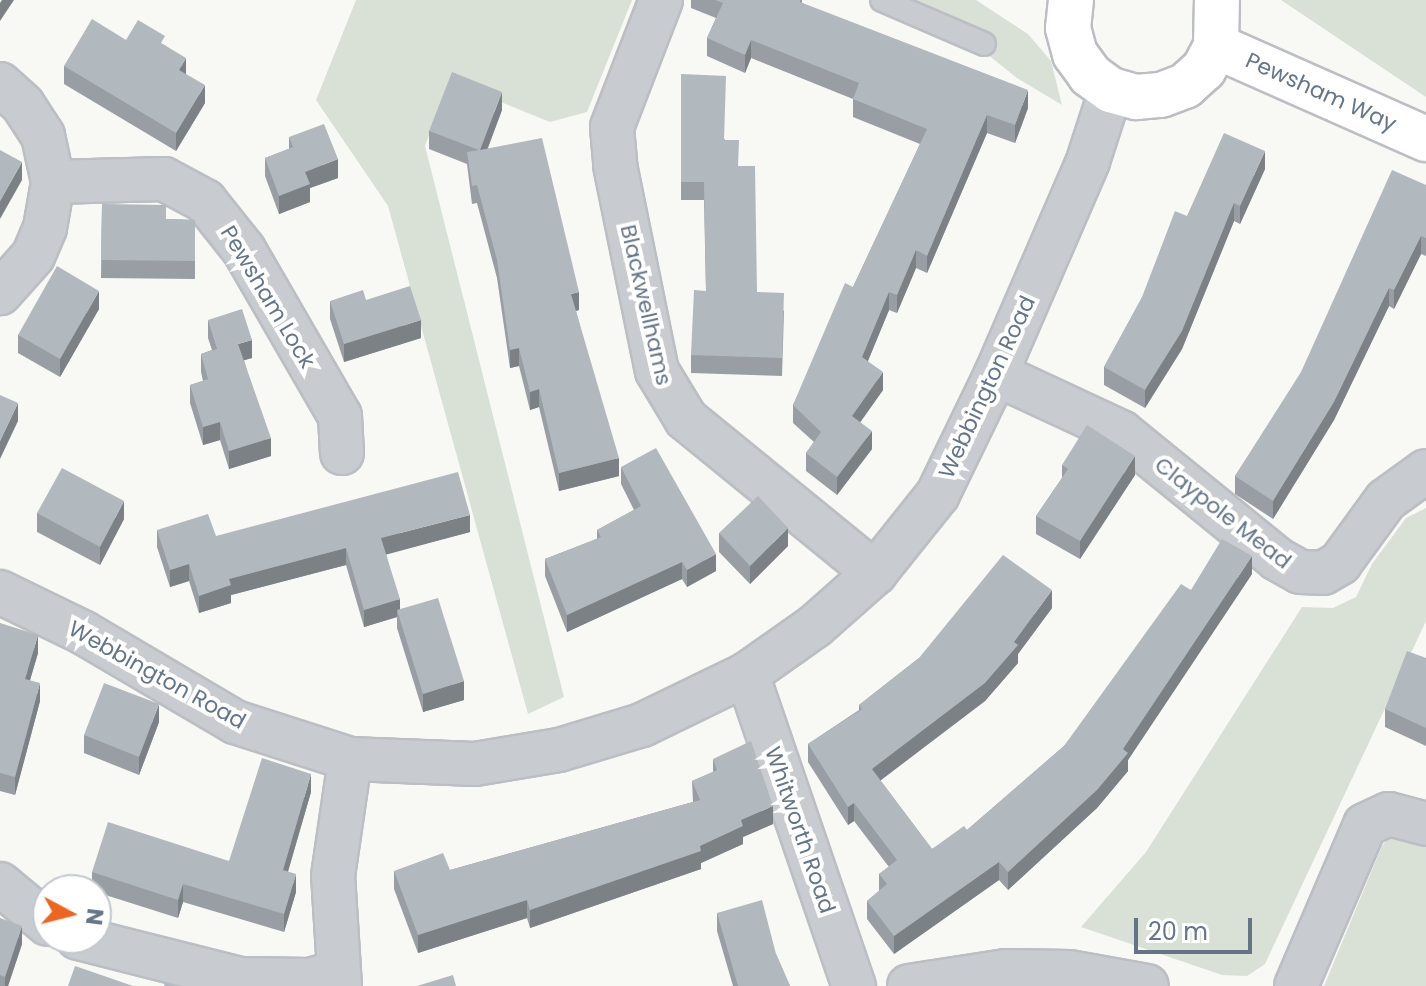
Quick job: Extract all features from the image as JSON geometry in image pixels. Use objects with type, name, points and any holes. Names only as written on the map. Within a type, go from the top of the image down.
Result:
[{"type":"main road","points":[[1069,1],[1068,28],[1075,54],[1090,75],[1111,90],[1136,97],[1161,95],[1185,86],[1204,69],[1216,46],[1217,0]]},
{"type":"main road","name":"Pewsham Way","points":[[1216,46],[1426,139]]},
{"type":"street","name":"Blackwellhams","points":[[661,0],[612,127],[615,165],[657,371],[686,419],[875,573]]},
{"type":"street","points":[[0,84],[23,105],[43,136],[53,182],[45,228],[33,256],[0,293]]},
{"type":"street","name":"Webbington Road","points":[[0,592],[84,633],[235,722],[350,759],[475,764],[559,750],[642,725],[747,674],[815,626],[875,573],[938,494],[996,374],[1088,161],[1111,90]]},
{"type":"street","name":"Pewsham Lock","points":[[53,182],[164,179],[205,201],[244,250],[351,438]]},
{"type":"street","name":"Claypole Mead","points":[[996,374],[1121,432],[1277,559],[1300,572],[1323,573],[1340,563],[1386,500],[1426,471]]},
{"type":"street","name":"Whitworth Road","points":[[747,674],[854,986]]},
{"type":"street","points":[[112,947],[240,979],[339,979],[333,876],[350,759]]},
{"type":"street","points":[[1296,986],[1365,825],[1389,814],[1426,824]]},
{"type":"street","points":[[0,884],[32,911]]},
{"type":"street","points":[[909,986],[1006,971],[1069,972],[1147,986]]},
{"type":"lane","points":[[882,0],[984,44]]},
{"type":"shaded area","points":[[356,0],[632,0],[587,112],[550,122],[449,81],[425,146],[564,697],[528,714],[388,206],[316,100]]},
{"type":"shaded area","points":[[892,0],[976,0],[1028,34],[1051,61],[1062,105],[1017,78],[967,38]]},
{"type":"shaded area","points":[[1281,0],[1426,0],[1426,97]]},
{"type":"shaded area","points":[[1426,508],[1426,621],[1265,964],[1247,976],[1222,975],[1081,927],[1146,852],[1302,607],[1333,608],[1356,597],[1372,564],[1406,518]]},
{"type":"shaded area","points":[[1395,830],[1426,835],[1426,986],[1324,986],[1382,846]]},
{"type":"building","points":[[715,0],[800,0],[1028,90],[1015,125],[987,115],[927,256],[916,250],[897,295],[889,292],[862,357],[883,372],[852,416],[872,431],[837,477],[806,453],[821,432],[793,405],[845,283],[853,287],[927,129],[853,99],[859,83],[751,40],[745,55],[707,38],[723,3]]},
{"type":"building","points":[[92,19],[126,40],[138,20],[165,36],[161,43],[186,58],[179,70],[205,85],[176,133],[64,66]]},
{"type":"building","points":[[452,72],[502,92],[480,150],[542,138],[579,292],[571,294],[619,458],[559,473],[539,389],[530,392],[519,348],[510,350],[497,260],[477,185],[472,186],[467,152],[479,150],[429,131]]},
{"type":"building","points":[[681,74],[726,76],[724,140],[739,140],[738,166],[755,166],[757,292],[784,293],[782,358],[691,355],[694,290],[706,291],[704,182],[681,182]]},
{"type":"building","points":[[324,124],[338,159],[305,172],[310,184],[279,196],[265,158],[293,147],[289,137]]},
{"type":"building","points":[[1224,133],[1265,151],[1240,206],[1234,203],[1182,331],[1145,390],[1104,367],[1142,297],[1175,211],[1187,216]]},
{"type":"building","points":[[0,150],[22,162],[0,201]]},
{"type":"building","points":[[1392,170],[1426,185],[1426,238],[1421,236],[1394,290],[1389,288],[1334,402],[1273,501],[1235,476],[1301,372]]},
{"type":"building","points":[[102,204],[166,205],[166,219],[195,220],[195,261],[101,260]]},
{"type":"building","points":[[57,266],[99,291],[60,359],[18,335]]},
{"type":"building","points":[[410,286],[421,320],[344,344],[330,301],[363,290],[366,300]]},
{"type":"building","points":[[242,309],[252,340],[238,344],[271,438],[229,451],[220,422],[203,427],[190,385],[208,379],[201,354],[217,349],[208,320]]},
{"type":"building","points":[[0,395],[18,403],[0,441]]},
{"type":"building","points":[[1087,425],[1135,456],[1080,541],[1036,516],[1068,469],[1062,465]]},
{"type":"building","points":[[656,448],[716,554],[687,570],[682,562],[567,615],[545,559],[601,537],[597,530],[641,506],[621,467]]},
{"type":"building","points":[[62,468],[124,501],[100,547],[37,513]]},
{"type":"building","points":[[458,472],[470,515],[381,538],[400,599],[364,610],[346,548],[229,579],[231,585],[199,596],[189,564],[170,570],[157,530],[208,514],[216,536]]},
{"type":"building","points":[[758,496],[788,528],[750,566],[719,533]]},
{"type":"building","points":[[1222,539],[1252,556],[1123,749],[1128,753],[1097,790],[1008,872],[999,862],[894,936],[867,901],[887,884],[879,874],[897,860],[854,803],[848,807],[808,744],[862,709],[859,705],[919,658],[1003,555],[1052,590],[1014,642],[1018,645],[985,683],[872,769],[932,849],[964,826],[967,830],[1064,746],[1181,584],[1191,590]]},
{"type":"building","points":[[438,598],[464,681],[423,694],[397,610]]},
{"type":"building","points":[[0,623],[38,635],[25,679],[40,683],[15,777],[0,773]]},
{"type":"building","points":[[1407,651],[1426,658],[1426,728],[1385,709]]},
{"type":"building","points":[[104,683],[159,704],[139,757],[84,735]]},
{"type":"building","points":[[751,741],[773,806],[741,820],[743,826],[700,846],[701,851],[530,910],[527,900],[418,935],[394,871],[443,853],[450,870],[700,800],[692,781],[717,770],[713,759]]},
{"type":"building","points":[[262,758],[311,774],[283,870],[296,874],[284,914],[183,884],[178,900],[112,879],[112,874],[92,872],[108,822],[229,861]]},
{"type":"building","points":[[762,900],[776,954],[790,986],[738,986],[717,913]]},
{"type":"building","points":[[0,918],[22,926],[5,977],[0,975]]},
{"type":"building","points":[[75,966],[133,986],[68,986]]},
{"type":"building","points":[[453,975],[456,986],[417,986]]}]
